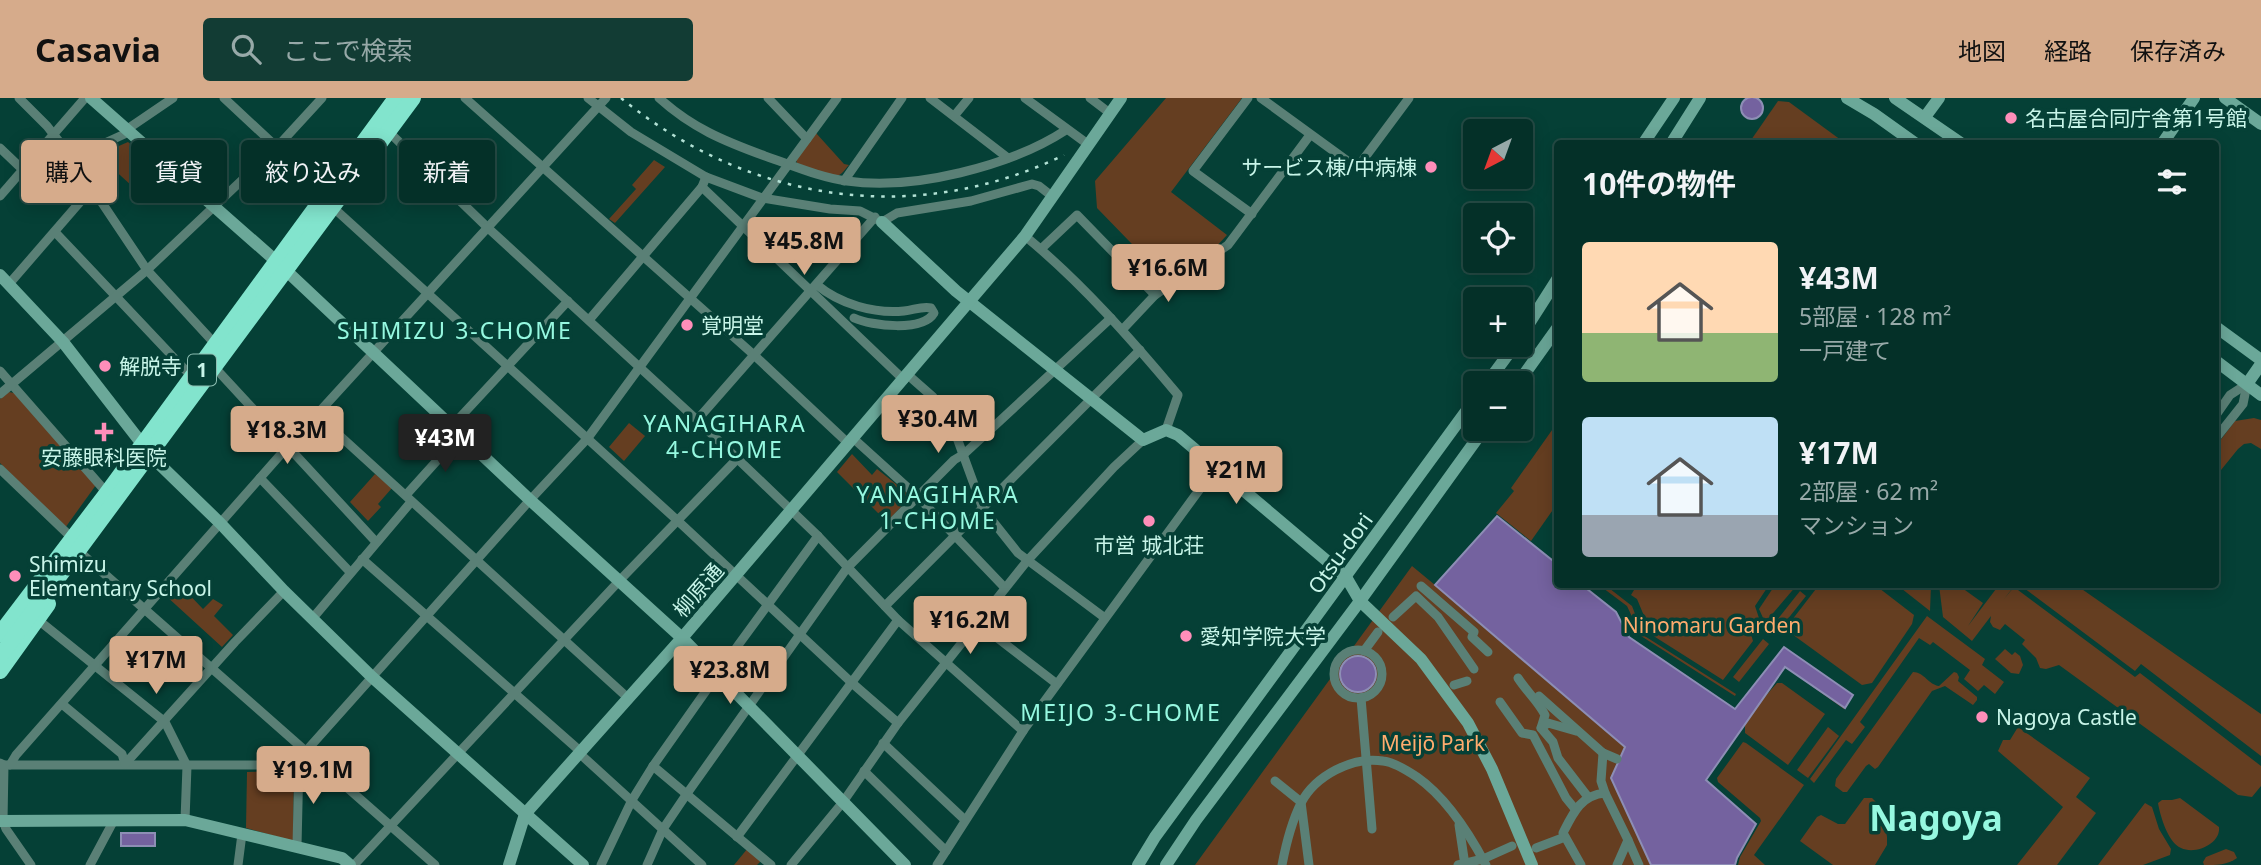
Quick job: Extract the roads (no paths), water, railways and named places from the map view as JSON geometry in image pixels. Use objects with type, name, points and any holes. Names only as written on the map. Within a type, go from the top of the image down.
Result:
[{"type":"highway","name":"1","points":[[0,642],[403,98]]},
{"type":"highway","name":"1","points":[[0,656],[413,98]]},
{"type":"highway","points":[[0,671],[153,458],[421,98]]},
{"type":"highway","points":[[364,140],[388,104]]},
{"type":"highway","points":[[0,634],[320,203]]},
{"type":"street","points":[[19,98],[58,140]]},
{"type":"street","points":[[47,140],[85,98]]},
{"type":"street","points":[[91,98],[276,261],[530,500],[682,638],[905,865]]},
{"type":"street","points":[[109,140],[127,131],[173,98]]},
{"type":"street","points":[[224,98],[269,140]]},
{"type":"street","points":[[305,98],[314,107]]},
{"type":"street","points":[[284,140],[322,98]]},
{"type":"street","points":[[465,98],[851,441],[917,496],[1005,588]]},
{"type":"street","points":[[588,98],[648,143],[706,177],[762,198],[860,211],[879,220],[956,291],[1143,440]]},
{"type":"street","points":[[4,764],[16,755],[289,445],[606,98]]},
{"type":"street","points":[[659,98],[686,121],[725,142],[844,181],[871,183],[928,179],[962,173],[1008,158],[1066,130]]},
{"type":"street","points":[[768,98],[807,139]]},
{"type":"street","points":[[297,846],[299,761],[587,439],[837,98]]},
{"type":"street","points":[[844,181],[902,98]]},
{"type":"street","points":[[930,98],[1008,158]]},
{"type":"street","points":[[955,115],[969,98]]},
{"type":"street","points":[[1025,98],[1089,145]]},
{"type":"street","points":[[1090,98],[1111,114]]},
{"type":"street","name":"柳原通","points":[[509,865],[525,814],[682,638],[1025,236],[1121,98]]},
{"type":"street","points":[[1248,98],[1193,171],[1252,214]]},
{"type":"street","points":[[1261,98],[1357,168],[1409,98]]},
{"type":"street","points":[[1646,140],[1674,98]]},
{"type":"street","points":[[1674,140],[1700,98]]},
{"type":"street","points":[[1847,98],[1910,140]]},
{"type":"street","points":[[1895,98],[1957,140]]},
{"type":"street","points":[[1925,117],[1939,98]]},
{"type":"street","points":[[2165,140],[2194,98]]},
{"type":"street","points":[[2225,98],[2261,124]]},
{"type":"street","points":[[388,104],[392,135],[488,228],[697,420],[818,536],[898,620],[1023,731]]},
{"type":"street","points":[[1123,329],[1155,295],[1228,246],[1310,135]]},
{"type":"street","points":[[0,148],[21,168]]},
{"type":"street","points":[[0,196],[21,170]]},
{"type":"street","points":[[589,320],[702,187],[706,177]]},
{"type":"street","points":[[0,394],[147,270],[241,182]]},
{"type":"street","points":[[697,420],[814,288],[879,220],[897,214],[971,201],[1032,184],[1053,197]]},
{"type":"street","points":[[702,187],[814,288],[846,327],[906,378],[933,397],[953,427],[984,509],[1027,561],[1105,618]]},
{"type":"street","points":[[79,203],[55,232],[4,280],[63,342],[153,458],[220,523],[284,591],[372,677],[583,865]]},
{"type":"street","points":[[103,203],[147,270],[216,345]]},
{"type":"street","points":[[337,211],[898,723]]},
{"type":"street","points":[[1041,249],[1077,215],[1155,295]]},
{"type":"street","points":[[55,232],[192,377]]},
{"type":"street","points":[[1025,236],[1123,329],[1178,395],[1166,430]]},
{"type":"street","points":[[1533,317],[1554,284]]},
{"type":"street","points":[[814,288],[856,305],[888,311],[925,307],[931,308],[934,313],[930,319],[921,323],[903,325],[878,324],[854,318]]},
{"type":"street","points":[[312,618],[376,542],[457,430],[508,367],[568,301]]},
{"type":"street","points":[[846,327],[854,318],[856,305]]},
{"type":"street","points":[[647,865],[663,829],[847,568],[954,460],[964,454],[1111,318]]},
{"type":"street","points":[[930,319],[941,336]]},
{"type":"street","points":[[2219,329],[2261,362],[2247,384],[2243,404],[2219,434]]},
{"type":"street","points":[[1527,371],[1554,333]]},
{"type":"street","points":[[885,606],[1140,350]]},
{"type":"street","points":[[2219,364],[2261,394]]},
{"type":"street","points":[[0,371],[107,493]]},
{"type":"street","points":[[218,371],[376,542]]},
{"type":"street","points":[[2219,411],[2230,395],[2247,384]]},
{"type":"street","points":[[317,415],[628,698]]},
{"type":"street","name":"Otsu-dori","points":[[1138,865],[1155,837],[1463,416]]},
{"type":"street","points":[[791,865],[844,802],[898,723],[1027,561],[1114,467],[1143,440],[1166,430],[1178,435],[1346,577],[1360,601],[1421,659],[1468,723],[1492,769],[1532,865]]},
{"type":"street","name":"Otsu-dori","points":[[1166,865],[1475,441]]},
{"type":"street","points":[[1,821],[185,820],[342,858],[352,865],[737,459]]},
{"type":"street","points":[[937,865],[1023,731],[1216,467]]},
{"type":"street","points":[[0,469],[72,538]]},
{"type":"street","points":[[260,478],[350,572]]},
{"type":"street","points":[[601,865],[632,800],[653,766],[818,536]]},
{"type":"street","points":[[83,555],[435,865]]},
{"type":"street","points":[[362,559],[516,692],[702,865]]},
{"type":"street","points":[[1393,617],[1416,596],[1423,581],[1474,632],[1472,637],[1488,652]]},
{"type":"street","points":[[125,764],[284,591]]},
{"type":"street","points":[[1416,596],[1438,617],[1474,669]]},
{"type":"street","points":[[37,619],[165,722],[187,766],[185,820]]},
{"type":"street","points":[[737,837],[898,620]]},
{"type":"street","points":[[978,623],[1057,684]]},
{"type":"street","points":[[1364,651],[1378,632]]},
{"type":"street","points":[[1349,651],[1364,651],[1377,660],[1382,676],[1375,691],[1361,698],[1341,691],[1331,676],[1343,655],[1349,651]]},
{"type":"street","points":[[1575,809],[1566,799],[1537,732],[1545,715],[1518,678],[1603,753],[1617,759]]},
{"type":"street","points":[[1454,685],[1467,681]]},
{"type":"street","points":[[1361,698],[1372,829]]},
{"type":"street","points":[[1500,702],[1522,733],[1537,732],[1548,723],[1578,731]]},
{"type":"street","points":[[62,704],[122,754],[125,764]]},
{"type":"street","points":[[1537,732],[1553,742],[1558,758],[1588,797]]},
{"type":"street","points":[[883,743],[965,820]]},
{"type":"street","points":[[1603,753],[1601,781],[1639,865]]},
{"type":"street","points":[[1282,865],[1289,833],[1301,802],[1319,781],[1329,774],[1365,761],[1385,761],[1414,775],[1439,796],[1485,862]]},
{"type":"street","points":[[4,764],[299,765]]},
{"type":"street","points":[[4,764],[1,821],[31,865]]},
{"type":"street","points":[[653,766],[771,865]]},
{"type":"street","points":[[863,771],[946,851]]},
{"type":"street","points":[[1275,781],[1301,802],[1309,865]]},
{"type":"street","points":[[1581,865],[1563,833],[1575,809],[1588,797],[1605,793]]},
{"type":"street","points":[[1458,820],[1465,865]]},
{"type":"street","points":[[90,865],[113,822]]},
{"type":"street","points":[[238,865],[242,834]]},
{"type":"street","points":[[1536,848],[1565,838]]},
{"type":"street","points":[[1617,865],[1628,839]]},
{"type":"street","points":[[1458,865],[1485,862],[1512,846]]},
{"type":"railway","points":[[621,98],[670,133],[723,161],[777,181],[834,193],[891,196],[949,192],[1007,178],[1064,155]]},
{"type":"place","name":"名古屋合同庁舎第1号館","points":[[2011,118]]},
{"type":"place","name":"サービス棟/中病棟","points":[[1431,167]]},
{"type":"place","name":"覚明堂","points":[[687,325]]},
{"type":"place","name":"解脱寺","points":[[105,366]]},
{"type":"place","name":"安藤眼科医院","points":[[104,432]]},
{"type":"place","name":"市営 城北荘","points":[[1149,521]]},
{"type":"place","name":"Shimizu Elementary School","points":[[15,576]]},
{"type":"place","name":"愛知学院大学","points":[[1186,636]]},
{"type":"place","name":"Nagoya Castle","points":[[1982,717]]},
{"type":"district","name":"SHIMIZU 3-CHOME","points":[[455,330]]},
{"type":"district","name":"YANAGIHARA 4-CHOME","points":[[725,436]]},
{"type":"district","name":"YANAGIHARA 1-CHOME","points":[[938,507]]},
{"type":"district","name":"MEIJO 3-CHOME","points":[[1121,712]]},
{"type":"district","name":"Nagoya","points":[[1936,817]]},
{"type":"park label","name":"Ninomaru Garden","points":[[1712,625]]},
{"type":"park label","name":"Meijō Park","points":[[1433,743]]}]
